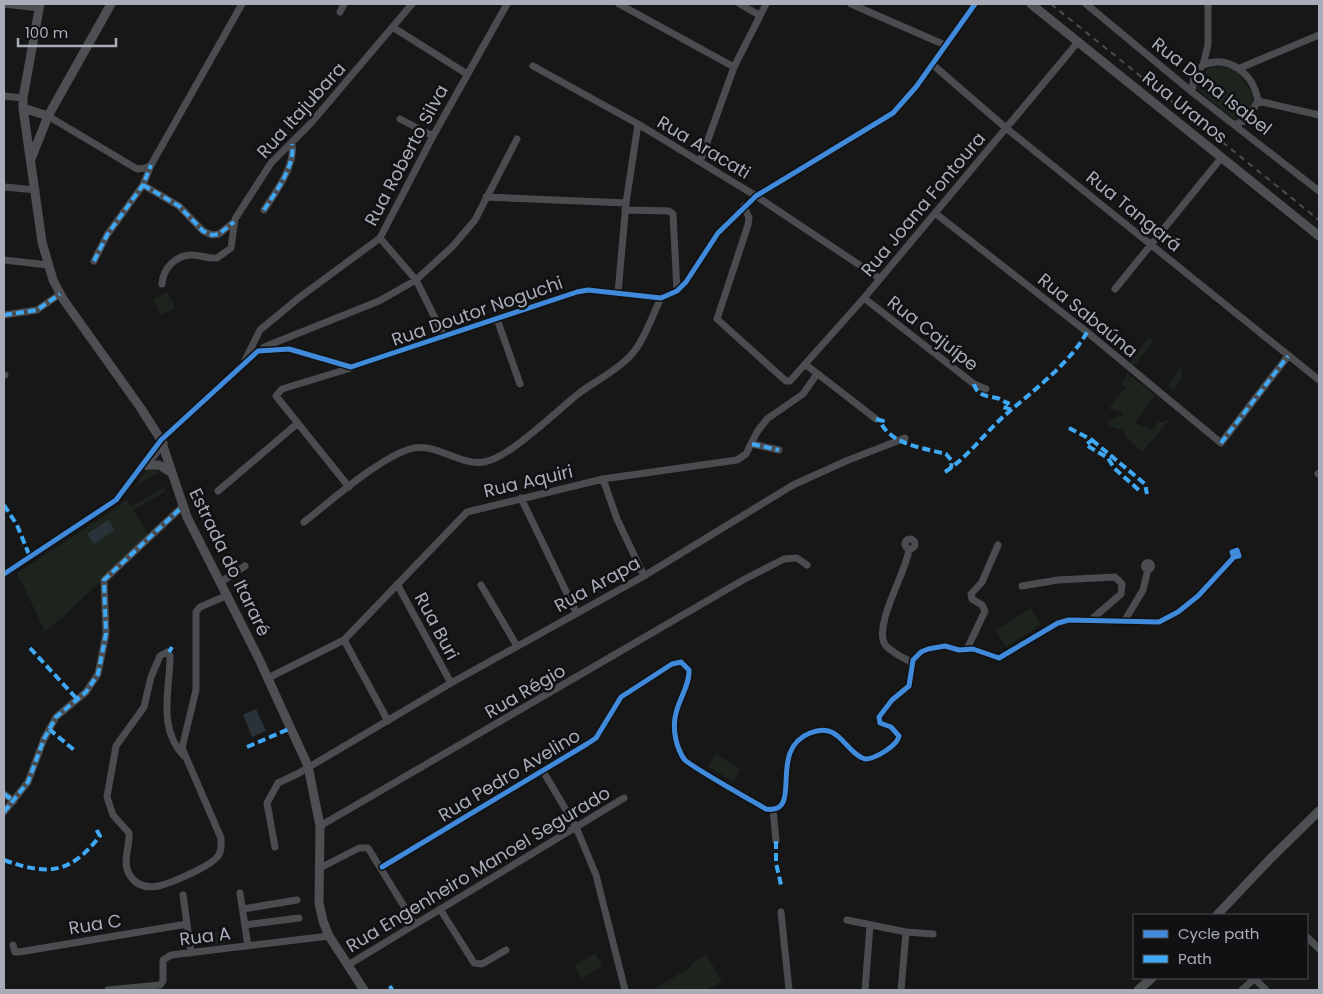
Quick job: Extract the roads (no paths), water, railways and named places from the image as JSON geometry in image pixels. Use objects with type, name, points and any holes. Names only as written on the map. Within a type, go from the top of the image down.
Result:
[{"type":"main road","points":[[30,162],[48,116],[111,4]]},
{"type":"main road","name":"Rua Uranos","points":[[1031,4],[1319,236]]},
{"type":"main road","name":"Estrada do Itararé","points":[[39,6],[23,103],[42,242],[48,265],[60,294],[140,407],[162,443],[182,506],[228,595],[308,766],[320,826],[320,903],[323,921],[329,936],[364,990]]},
{"type":"main road","points":[[23,103],[48,116]]},
{"type":"main road","points":[[143,467],[159,465],[172,473]]},
{"type":"main road","points":[[1218,914],[1270,858],[1319,811]]},
{"type":"main road","points":[[1138,990],[1151,979]]},
{"type":"street","points":[[4,4],[39,6]]},
{"type":"street","points":[[94,261],[143,185],[151,165],[242,4]]},
{"type":"street","points":[[340,12],[344,4]]},
{"type":"street","name":"Rua Itajubara","points":[[162,284],[166,268],[178,259],[190,255],[217,258],[227,252],[232,244],[234,222],[271,164],[292,144],[394,28],[412,4]]},
{"type":"street","name":"Rua Roberto Silva","points":[[245,361],[260,330],[300,296],[380,238],[433,136],[507,4]]},
{"type":"street","points":[[619,4],[734,67]]},
{"type":"street","points":[[740,4],[759,15]]},
{"type":"street","points":[[700,162],[734,67],[766,4]]},
{"type":"street","points":[[851,4],[945,46]]},
{"type":"street","points":[[304,522],[385,462],[411,448],[425,448],[475,463],[491,460],[535,430],[577,394],[628,359],[635,350],[661,298],[677,290],[699,263],[718,233],[744,206],[756,196],[893,113],[916,87],[975,4]]},
{"type":"street","name":"Rua Dona Isabel","points":[[1086,4],[1192,92],[1236,124],[1319,191]]},
{"type":"street","points":[[1178,80],[1194,75],[1203,65],[1208,45],[1208,4]]},
{"type":"street","points":[[394,28],[467,74]]},
{"type":"street","points":[[1240,68],[1319,35]]},
{"type":"street","name":"Rua Joana Fontoura","points":[[744,206],[749,218],[748,224],[718,319],[786,381],[790,381],[864,298],[1078,42]]},
{"type":"street","points":[[1203,65],[1224,62],[1240,68],[1255,91],[1258,101],[1247,120],[1236,124]]},
{"type":"street","name":"Rua Tangará","points":[[932,64],[1006,128],[1319,380]]},
{"type":"street","name":"Rua Aracati","points":[[534,66],[638,124],[756,196],[880,278]]},
{"type":"street","points":[[1192,92],[1194,75]]},
{"type":"street","points":[[4,96],[23,103]]},
{"type":"street","points":[[1258,101],[1319,114]]},
{"type":"street","points":[[48,116],[137,169],[146,168],[151,165]]},
{"type":"street","points":[[400,119],[433,136]]},
{"type":"street","points":[[618,293],[626,206],[638,124]]},
{"type":"street","points":[[4,574],[107,507],[123,493],[169,434],[258,350],[379,300],[416,280],[440,258],[475,220],[517,139]]},
{"type":"street","points":[[264,210],[292,157],[292,144]]},
{"type":"street","points":[[1115,288],[1222,157]]},
{"type":"street","points":[[143,185],[179,206],[206,233],[219,234],[234,222]]},
{"type":"street","points":[[4,187],[36,190]]},
{"type":"street","points":[[486,197],[626,206],[669,211],[673,214],[677,290]]},
{"type":"street","name":"Rua Sabaúna","points":[[935,213],[1087,332],[1221,443],[1288,356]]},
{"type":"street","points":[[380,238],[416,280],[444,336]]},
{"type":"street","points":[[4,260],[48,265]]},
{"type":"street","name":"Rua Doutor Noguchi","points":[[298,423],[276,396],[282,389],[582,291],[661,298]]},
{"type":"street","points":[[4,315],[37,310],[60,294]]},
{"type":"street","name":"Rua Cajuípe","points":[[864,298],[974,384],[986,389]]},
{"type":"street","points":[[497,319],[520,384]]},
{"type":"street","points":[[258,350],[289,349],[351,368]]},
{"type":"street","points":[[805,364],[876,419]]},
{"type":"street","name":"Rua Aquiri","points":[[268,678],[344,640],[461,516],[473,509],[603,480],[731,461],[746,454],[767,419],[802,394],[817,374]]},
{"type":"street","points":[[218,491],[298,423],[349,487]]},
{"type":"street","name":"Rua Arapa","points":[[275,847],[268,807],[269,797],[278,783],[576,612],[644,576],[793,485],[846,461],[905,438]]},
{"type":"street","points":[[752,444],[766,445],[779,450]]},
{"type":"street","points":[[603,480],[617,518],[644,576]]},
{"type":"street","points":[[521,498],[576,612]]},
{"type":"street","points":[[4,812],[28,782],[44,739],[56,717],[86,692],[98,674],[106,634],[103,586],[105,578],[182,506]]},
{"type":"street","points":[[968,649],[985,611],[971,596],[982,582],[998,545]]},
{"type":"street","points":[[910,549],[888,605],[884,640],[887,646],[913,663]]},
{"type":"street","points":[[776,841],[773,809],[783,804],[786,799],[788,755],[793,744],[802,736],[815,731],[829,732],[844,740],[865,759],[872,758],[895,743],[898,736],[896,731],[880,723],[879,717],[892,700],[909,686],[913,663],[917,654],[928,648],[944,646],[959,650],[968,649],[999,658],[1063,621],[1092,619],[1157,623],[1178,612],[1208,588],[1234,557]]},
{"type":"street","name":"Rua Régio","points":[[320,826],[744,580],[784,559],[797,558],[807,565]]},
{"type":"street","points":[[221,582],[245,566]]},
{"type":"street","points":[[1125,620],[1143,590],[1148,569]]},
{"type":"street","points":[[1022,586],[1058,580],[1115,577],[1122,584],[1121,594],[1092,619]]},
{"type":"street","name":"Rua Buri","points":[[397,584],[451,683]]},
{"type":"street","points":[[481,585],[517,646]]},
{"type":"street","points":[[184,756],[173,742],[167,723],[170,656],[167,652],[160,656],[151,677],[144,707],[116,746],[112,778],[107,793],[113,815],[128,833],[126,860],[129,873],[141,885],[156,886],[174,881],[213,861],[221,852],[221,838],[184,756],[182,742],[196,690],[194,617],[200,607],[228,595]]},
{"type":"street","points":[[344,640],[388,721]]},
{"type":"street","name":"Rua Pedro Avelino","points":[[382,867],[596,738],[615,704],[630,689],[672,664],[680,662],[686,665],[690,676],[678,704],[674,725],[677,744],[684,760],[766,809],[773,809]]},
{"type":"street","points":[[543,771],[576,827],[596,875],[625,990]]},
{"type":"street","points":[[4,794],[14,801]]},
{"type":"street","name":"Rua Engenheiro Manoel Segurado","points":[[348,965],[624,798]]},
{"type":"street","points":[[320,868],[364,846],[372,850],[415,924]]},
{"type":"street","points":[[240,893],[248,946]]},
{"type":"street","points":[[183,895],[191,953]]},
{"type":"street","points":[[243,909],[298,900]]},
{"type":"street","points":[[440,909],[474,964],[482,964],[506,950]]},
{"type":"street","points":[[781,912],[789,990]]},
{"type":"street","points":[[245,925],[299,918]]},
{"type":"street","points":[[847,920],[906,932],[933,934]]},
{"type":"street","name":"Rua C","points":[[13,945],[14,952],[19,952],[187,924]]},
{"type":"street","points":[[865,990],[870,925]]},
{"type":"street","points":[[901,990],[906,932]]},
{"type":"street","name":"Rua A","points":[[108,990],[160,985],[165,958],[329,936]]},
{"type":"street","points":[[1308,937],[1319,949]]},
{"type":"street","points":[[1242,990],[1253,979]]},
{"type":"street","points":[[1255,979],[1266,990]]},
{"type":"railway","points":[[1051,4],[1319,220]]}]
